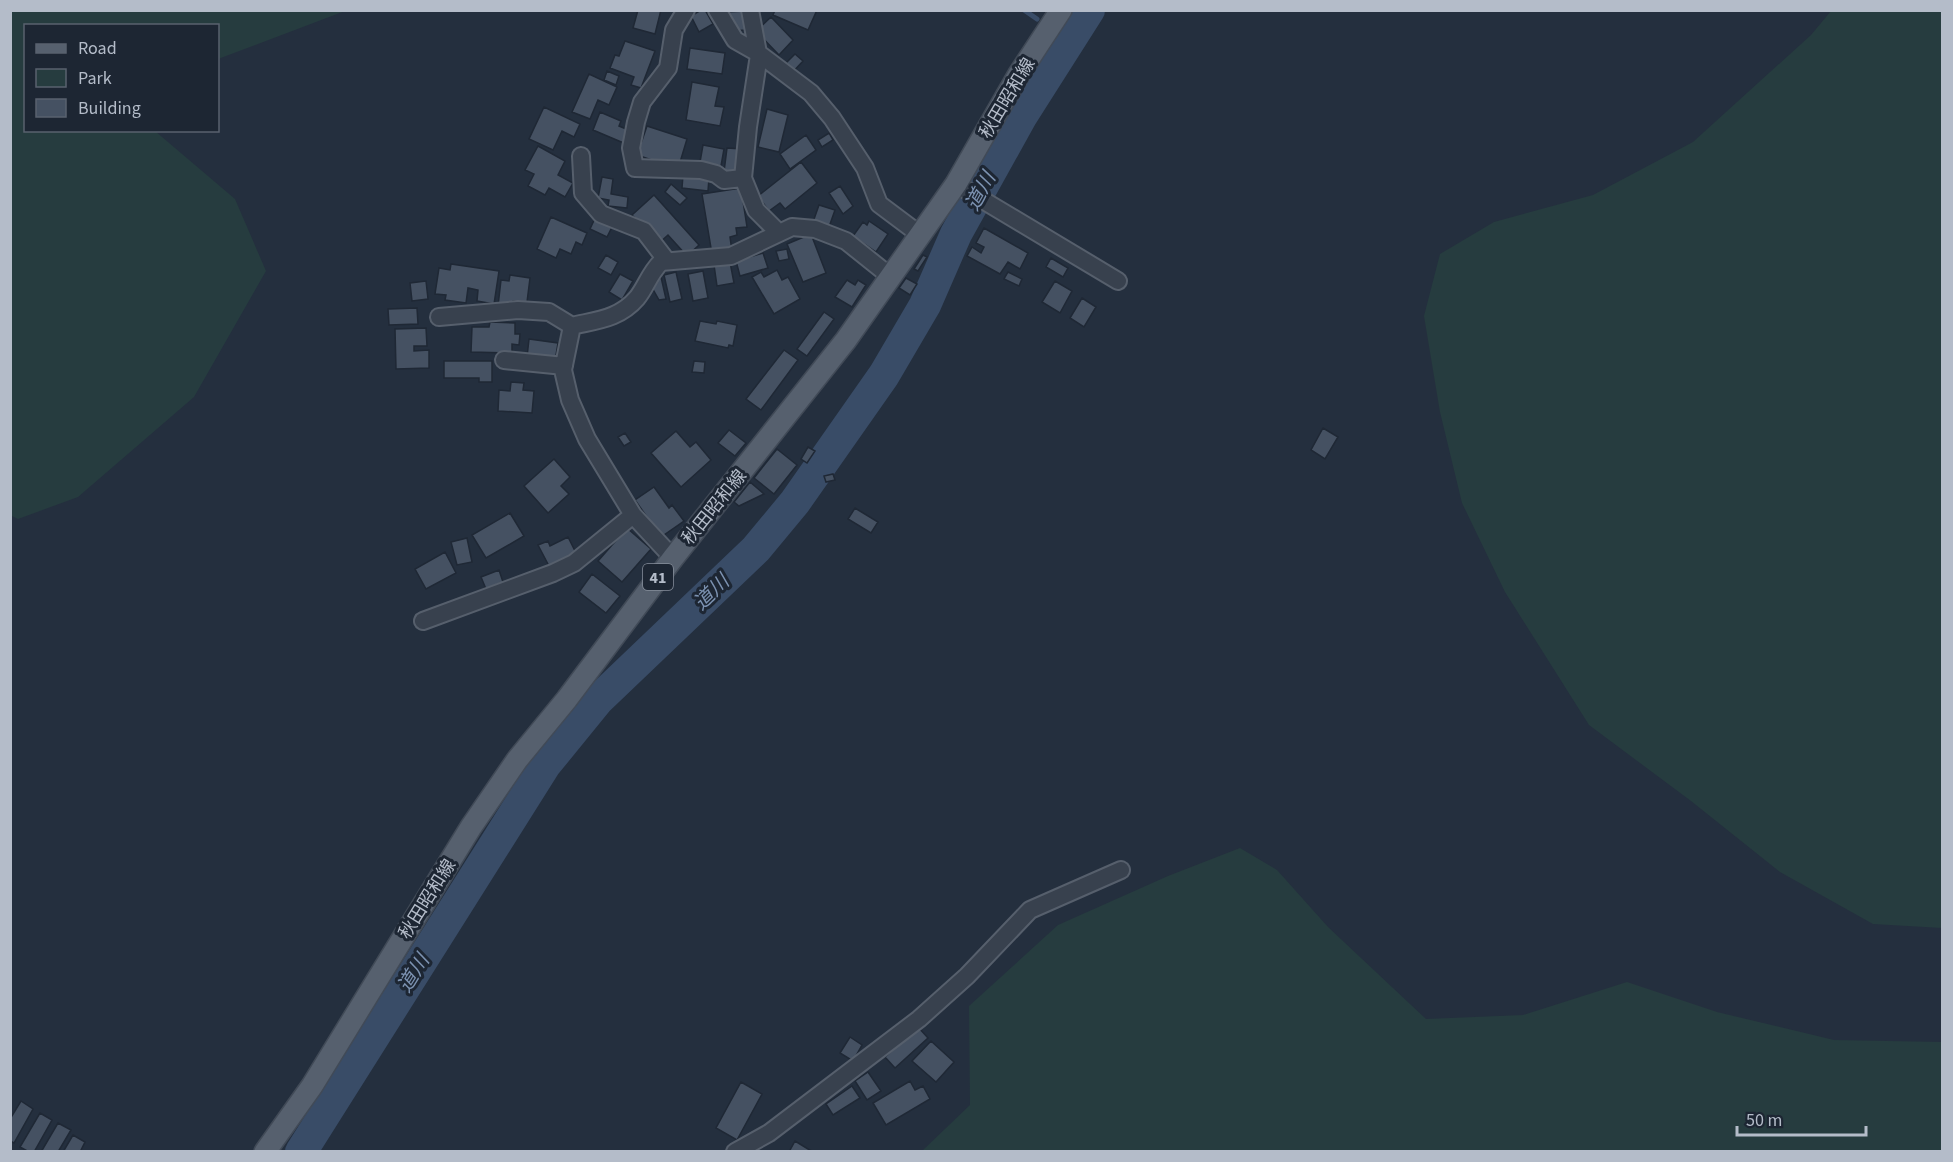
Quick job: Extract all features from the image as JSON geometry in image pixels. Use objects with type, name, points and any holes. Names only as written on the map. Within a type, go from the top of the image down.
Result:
[{"type":"main road","name":"秋田昭和線","points":[[265,1152],[312,1086],[493,794],[673,558],[846,340],[957,184],[1019,74],[1061,10]]},
{"type":"street","points":[[686,10],[674,30],[669,68],[642,102],[631,148],[635,168],[701,170],[716,174],[724,180],[743,178]]},
{"type":"street","points":[[717,10],[735,40],[759,54],[811,93],[832,118],[865,168],[879,204],[920,234]]},
{"type":"street","points":[[750,10],[759,54],[743,178],[756,210],[778,232]]},
{"type":"street","points":[[581,156],[583,194],[601,214],[644,231],[667,261]]},
{"type":"street","points":[[957,184],[1118,281]]},
{"type":"street","points":[[439,317],[518,310],[549,312],[572,326],[616,316],[637,297],[661,262],[731,256],[792,227],[815,229],[846,241],[891,277]]},
{"type":"street","points":[[572,326],[564,366],[570,400],[587,439],[633,514],[673,558]]},
{"type":"street","points":[[504,360],[564,366]]},
{"type":"street","points":[[423,621],[553,573],[574,563],[633,514]]},
{"type":"street","points":[[735,1152],[769,1133],[919,1019],[967,976],[1030,910],[1121,870]]},
{"type":"green space","points":[[11,10],[345,11],[219,59],[219,24],[24,24],[24,132],[156,132],[235,199],[266,271],[194,397],[78,497],[18,519],[10,515]]},
{"type":"green space","points":[[1831,11],[1942,11],[1942,928],[1873,924],[1780,872],[1691,801],[1589,725],[1505,592],[1462,503],[1440,412],[1424,316],[1440,254],[1494,222],[1593,195],[1693,142],[1811,35]]},
{"type":"green space","points":[[1240,848],[1277,870],[1328,927],[1426,1019],[1523,1015],[1627,982],[1717,1012],[1834,1040],[1942,1042],[1942,1151],[922,1151],[970,1105],[969,1006],[1058,925],[1168,876]]},
{"type":"building","points":[[638,10],[661,10],[655,34],[633,28]]},
{"type":"building","points":[[705,10],[713,24],[699,32],[691,16]]},
{"type":"building","points":[[775,10],[817,10],[808,30],[773,15]]},
{"type":"building","points":[[744,11],[745,30],[733,31],[727,12]]},
{"type":"building","points":[[771,17],[793,40],[779,55],[756,31]]},
{"type":"building","points":[[625,41],[655,51],[641,88],[631,85],[634,77],[610,68],[615,55],[619,56]]},
{"type":"building","points":[[690,48],[725,53],[722,74],[687,69]]},
{"type":"building","points":[[795,54],[803,61],[791,74],[783,66]]},
{"type":"building","points":[[607,71],[619,76],[616,85],[604,80]]},
{"type":"building","points":[[589,74],[617,87],[609,105],[598,100],[590,119],[572,112]]},
{"type":"building","points":[[692,82],[719,87],[715,106],[724,107],[720,126],[686,120]]},
{"type":"building","points":[[544,107],[580,124],[574,137],[562,131],[553,150],[529,139]]},
{"type":"building","points":[[767,109],[788,115],[779,152],[758,147]]},
{"type":"building","points":[[600,112],[621,121],[619,126],[631,131],[626,144],[593,130]]},
{"type":"building","points":[[647,126],[687,139],[678,169],[637,155]]},
{"type":"building","points":[[829,133],[833,140],[822,147],[818,140]]},
{"type":"building","points":[[806,135],[816,150],[790,169],[780,154]]},
{"type":"building","points":[[703,145],[724,149],[721,166],[700,162]]},
{"type":"building","points":[[538,146],[565,161],[558,175],[573,183],[565,197],[549,188],[545,195],[528,186],[534,174],[525,170]]},
{"type":"building","points":[[727,148],[742,149],[740,173],[724,172]]},
{"type":"building","points":[[801,162],[817,183],[785,209],[780,203],[769,211],[758,196]]},
{"type":"building","points":[[683,175],[709,178],[708,191],[682,188]]},
{"type":"building","points":[[602,177],[613,179],[611,194],[628,197],[627,208],[608,206],[609,200],[598,198]]},
{"type":"building","points":[[671,184],[687,198],[680,205],[665,192]]},
{"type":"building","points":[[840,186],[853,206],[843,214],[829,193]]},
{"type":"building","points":[[741,188],[747,227],[736,228],[737,235],[730,237],[732,251],[712,254],[702,194]]},
{"type":"building","points":[[654,195],[699,245],[687,256],[668,235],[658,244],[632,215]]},
{"type":"building","points":[[819,205],[835,210],[829,227],[813,222]]},
{"type":"building","points":[[596,216],[613,225],[607,237],[590,229]]},
{"type":"building","points":[[551,217],[587,233],[582,245],[576,242],[571,254],[560,249],[556,258],[537,249]]},
{"type":"building","points":[[869,221],[888,234],[876,252],[853,236],[863,222],[867,225]]},
{"type":"building","points":[[984,228],[1028,253],[1020,269],[1008,262],[1000,274],[967,256],[972,247],[981,253],[984,247],[976,243]]},
{"type":"building","points":[[811,234],[826,273],[803,282],[787,244]]},
{"type":"building","points":[[787,249],[789,259],[779,261],[776,251]]},
{"type":"building","points":[[763,253],[768,268],[740,276],[736,261]]},
{"type":"building","points":[[606,255],[618,262],[611,275],[598,268]]},
{"type":"building","points":[[923,255],[927,257],[918,271],[914,269]]},
{"type":"building","points":[[1051,258],[1068,268],[1063,277],[1046,267]]},
{"type":"building","points":[[730,262],[734,283],[717,286],[714,265]]},
{"type":"building","points":[[451,264],[499,271],[494,304],[477,301],[478,290],[468,288],[466,303],[445,300],[446,295],[435,294],[439,268],[450,270]]},
{"type":"building","points":[[777,270],[782,280],[788,277],[800,299],[774,314],[752,277],[761,272],[764,277]]},
{"type":"building","points":[[703,271],[708,298],[693,301],[688,274]]},
{"type":"building","points":[[676,272],[682,299],[670,302],[664,275]]},
{"type":"building","points":[[1008,272],[1022,279],[1019,286],[1004,279]]},
{"type":"building","points":[[620,274],[633,281],[622,300],[609,292]]},
{"type":"building","points":[[510,275],[530,278],[527,302],[513,301],[512,308],[498,306],[501,280],[509,281]]},
{"type":"building","points":[[661,277],[666,299],[659,300],[650,284]]},
{"type":"building","points":[[906,278],[917,284],[910,295],[899,288]]},
{"type":"building","points":[[847,280],[855,285],[858,280],[866,285],[852,307],[835,297]]},
{"type":"building","points":[[426,281],[428,299],[412,301],[410,283]]},
{"type":"building","points":[[1055,281],[1072,291],[1060,313],[1042,302]]},
{"type":"building","points":[[1082,298],[1096,307],[1084,327],[1070,318]]},
{"type":"building","points":[[417,308],[418,324],[389,325],[388,309]]},
{"type":"building","points":[[824,312],[834,319],[807,356],[797,349]]},
{"type":"building","points":[[700,321],[716,324],[717,321],[737,325],[733,346],[729,345],[728,348],[695,341]]},
{"type":"building","points":[[490,322],[515,323],[515,334],[520,334],[519,345],[512,344],[512,353],[471,352],[472,327],[489,327]]},
{"type":"building","points":[[426,328],[427,346],[414,346],[414,351],[429,350],[429,368],[396,369],[395,329]]},
{"type":"building","points":[[529,339],[558,343],[555,361],[527,357]]},
{"type":"building","points":[[784,350],[798,360],[761,410],[746,399]]},
{"type":"building","points":[[444,361],[492,361],[492,382],[479,382],[479,378],[444,378]]},
{"type":"building","points":[[694,361],[705,362],[704,373],[692,372]]},
{"type":"building","points":[[511,382],[524,383],[523,390],[534,391],[532,413],[498,411],[499,390],[510,391]]},
{"type":"building","points":[[1323,428],[1338,437],[1325,459],[1311,450]]},
{"type":"building","points":[[729,430],[746,443],[735,456],[718,443]]},
{"type":"building","points":[[676,431],[690,447],[696,442],[711,460],[681,487],[651,453]]},
{"type":"building","points":[[625,433],[631,442],[624,446],[618,437]]},
{"type":"building","points":[[808,447],[815,451],[807,463],[801,459]]},
{"type":"building","points":[[777,449],[797,465],[774,494],[754,478]]},
{"type":"building","points":[[554,459],[570,477],[561,486],[569,494],[548,513],[524,486]]},
{"type":"building","points":[[833,474],[835,480],[826,482],[824,476]]},
{"type":"building","points":[[750,482],[764,494],[739,506],[734,502]]},
{"type":"building","points":[[654,487],[669,508],[672,505],[684,521],[661,537],[635,500]]},
{"type":"building","points":[[855,508],[878,522],[871,533],[848,519]]},
{"type":"building","points":[[510,513],[524,536],[486,558],[472,535]]},
{"type":"building","points":[[627,528],[651,549],[622,582],[598,561]]},
{"type":"building","points":[[568,537],[576,553],[549,566],[538,545],[548,541],[550,546]]},
{"type":"building","points":[[467,538],[472,562],[457,565],[451,542]]},
{"type":"building","points":[[445,552],[456,573],[426,589],[415,569]]},
{"type":"building","points":[[499,570],[503,582],[486,589],[481,577]]},
{"type":"building","points":[[592,574],[620,596],[606,613],[579,592]]},
{"type":"building","points":[[918,1027],[928,1038],[895,1068],[885,1057]]},
{"type":"building","points":[[850,1037],[862,1045],[853,1061],[840,1053]]},
{"type":"building","points":[[931,1041],[954,1062],[936,1082],[912,1061]]},
{"type":"building","points":[[868,1072],[881,1091],[867,1100],[855,1081]]},
{"type":"building","points":[[910,1081],[915,1090],[923,1086],[930,1099],[886,1125],[873,1103]]},
{"type":"building","points":[[741,1082],[762,1094],[737,1140],[716,1128]]},
{"type":"building","points":[[852,1086],[860,1098],[833,1115],[826,1104]]},
{"type":"building","points":[[21,1101],[33,1109],[14,1143],[10,1141],[10,1119]]},
{"type":"building","points":[[40,1113],[52,1120],[34,1152],[29,1152],[20,1147]]},
{"type":"building","points":[[58,1123],[71,1130],[58,1152],[41,1152]]},
{"type":"building","points":[[73,1135],[85,1142],[80,1152],[63,1152]]},
{"type":"building","points":[[795,1141],[813,1152],[789,1152]]},
{"type":"waterway","points":[[1024,10],[1037,19]]},
{"type":"waterway","name":"道川","points":[[301,1152],[545,765],[598,700],[756,549],[795,502],[884,375],[925,305],[956,234],[1021,117],[1089,10]]},
{"type":"waterway","points":[[1062,37],[1069,42]]}]
